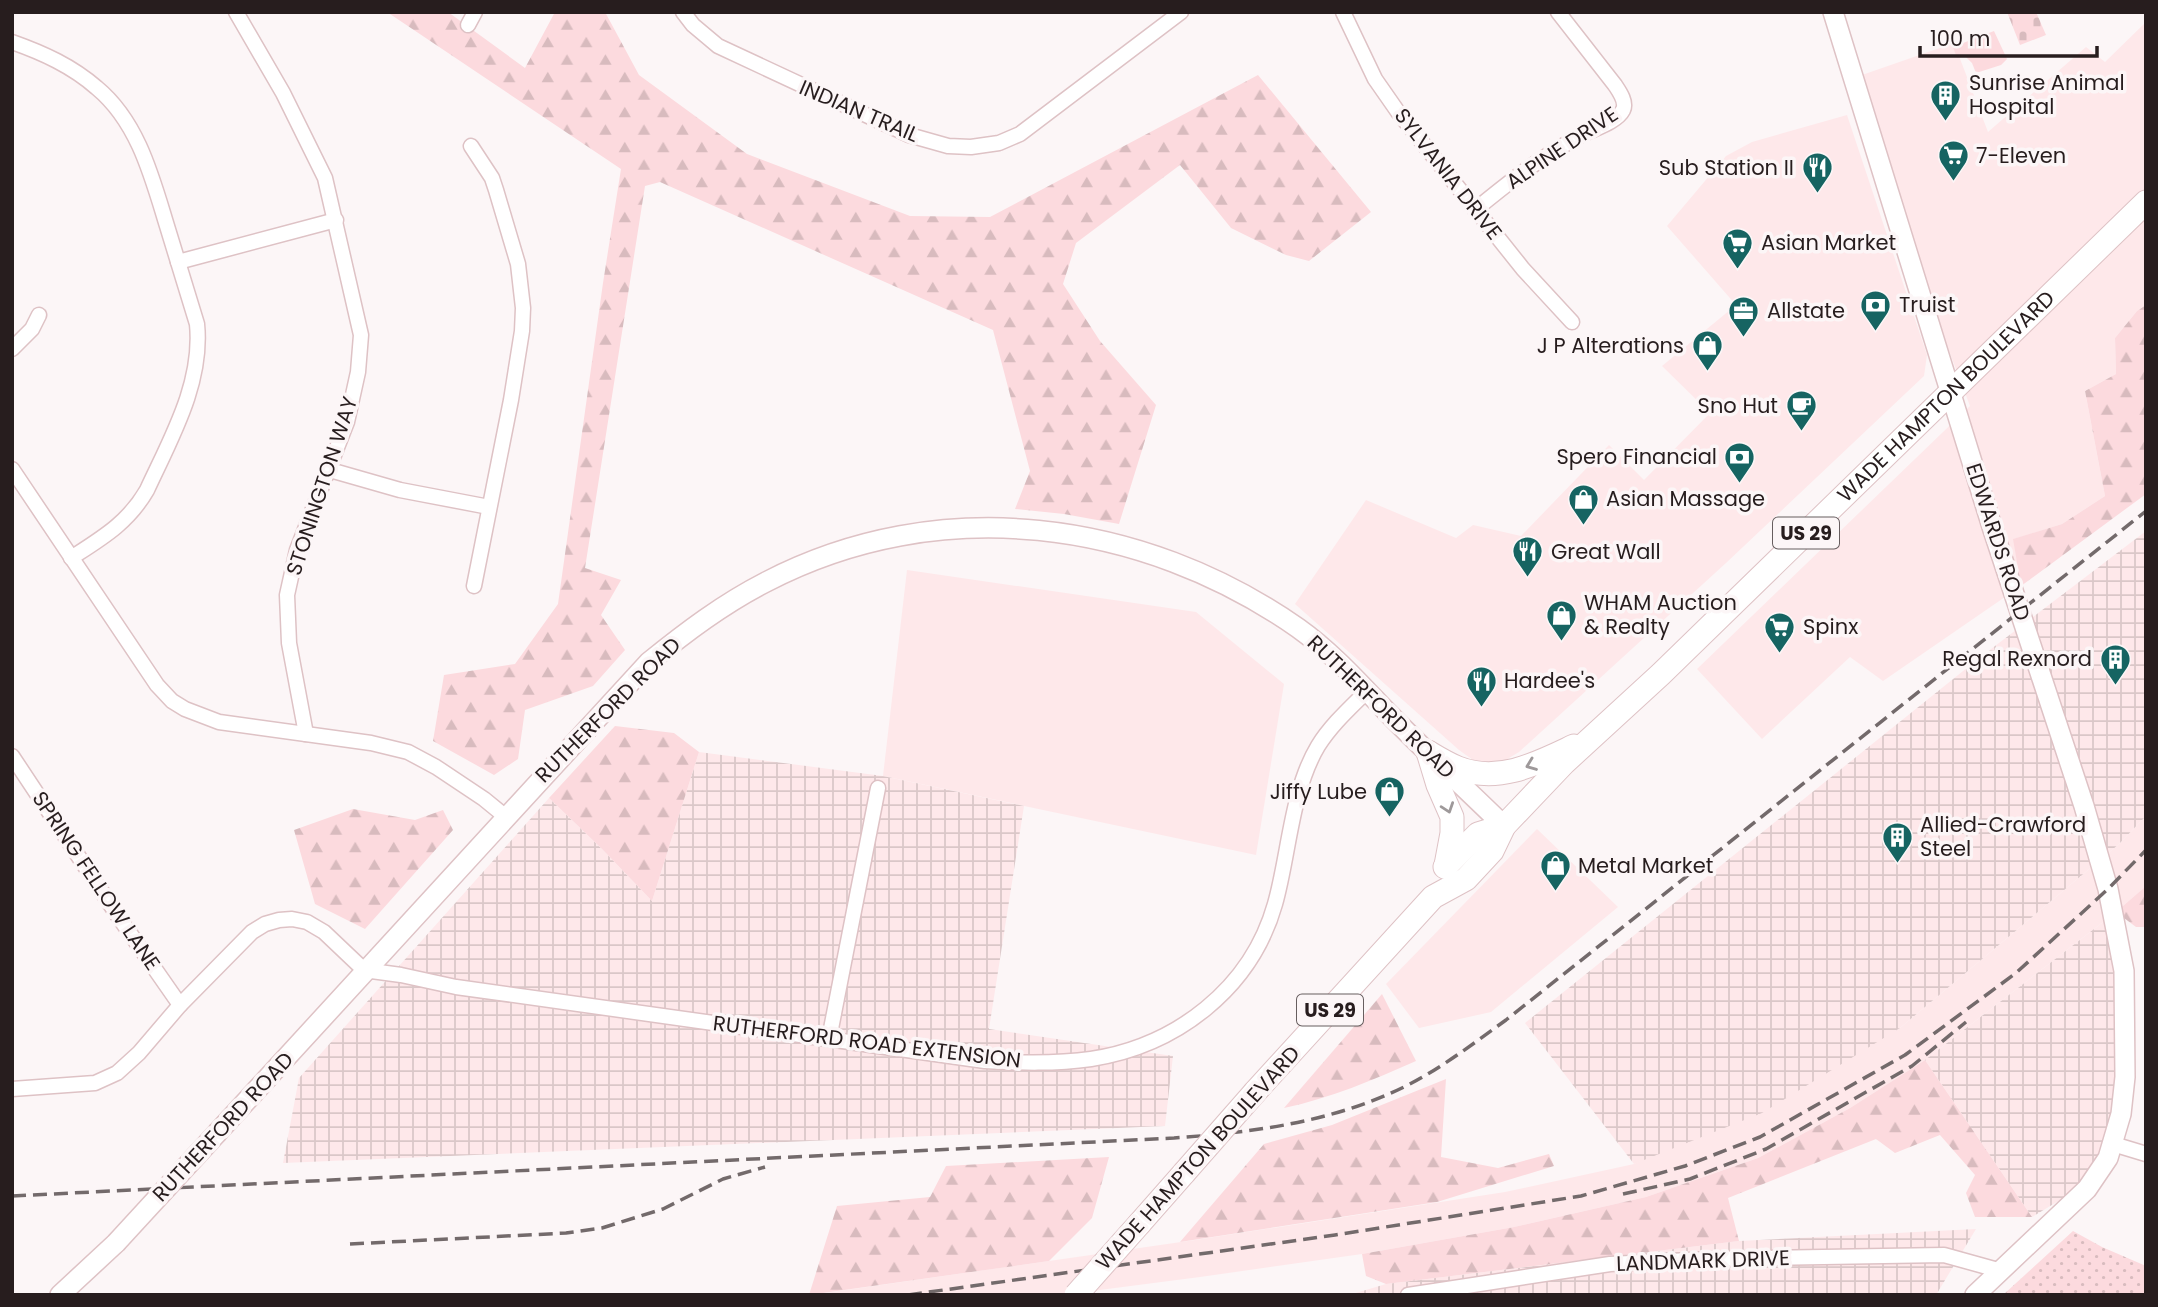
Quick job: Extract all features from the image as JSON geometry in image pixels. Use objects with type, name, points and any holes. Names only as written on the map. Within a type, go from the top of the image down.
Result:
[{"type":"main road","name":"WADE HAMPTON BOULEVARD","points":[[1076,1295],[1255,1092],[1433,897],[1466,879],[1492,850],[1504,826],[1593,736],[1661,674],[2146,202]]},
{"type":"main road","points":[[1429,752],[1458,768],[1482,774],[1499,774],[1525,768],[1593,736]]},
{"type":"main road","points":[[1429,752],[1438,785],[1452,817],[1446,865]]},
{"type":"main road","name":"WADE HAMPTON BOULEVARD","points":[[1433,897],[1446,865],[1478,834],[1504,826]]},
{"type":"street","name":"STONINGTON WAY","points":[[236,12],[283,93],[325,178],[359,317],[361,351],[347,422],[297,550],[287,595],[289,643],[306,734]]},
{"type":"street","name":"INDIAN TRAIL","points":[[683,12],[705,37],[760,68],[909,135],[961,147],[989,145],[1020,134],[1176,14]]},
{"type":"street","name":"SYLVANIA DRIVE","points":[[1343,12],[1375,79],[1398,112],[1523,268],[1572,322]]},
{"type":"street","name":"ALPINE DRIVE","points":[[1475,210],[1541,158],[1611,120],[1623,110],[1624,105],[1615,85],[1558,12]]},
{"type":"street","name":"EDWARDS ROAD","points":[[1833,12],[2001,556],[2084,806],[2110,897],[2124,971],[2126,1031],[2122,1106],[2113,1143],[2102,1169],[2087,1189],[1998,1270],[1975,1295]]},
{"type":"street","points":[[12,42],[54,58],[77,72],[98,88],[119,112],[146,160],[197,324],[199,342],[195,378],[156,471],[136,508],[124,522],[71,558]]},
{"type":"street","points":[[471,146],[492,178],[500,202],[519,264],[523,308],[511,400],[474,586]]},
{"type":"street","points":[[178,262],[336,220]]},
{"type":"street","points":[[12,349],[22,341],[39,315]]},
{"type":"street","points":[[12,469],[149,674],[172,701],[198,715],[219,722],[371,743],[408,752],[484,799],[506,817]]},
{"type":"street","points":[[330,470],[400,490],[489,507]]},
{"type":"street","name":"RUTHERFORD ROAD","points":[[60,1295],[116,1243],[632,680],[684,633],[726,604],[815,561],[862,546],[913,535],[972,529],[1051,531],[1104,540],[1178,562],[1231,586],[1299,628],[1348,669],[1504,826]]},
{"type":"street","name":"RUTHERFORD ROAD EXTENSION","points":[[364,970],[456,987],[985,1060],[1055,1062],[1093,1058],[1128,1050],[1162,1037],[1191,1021],[1230,987],[1259,946],[1276,903],[1309,764],[1329,730],[1367,691]]},
{"type":"street","name":"SPRING FELLOW LANE","points":[[12,756],[180,1005]]},
{"type":"street","points":[[829,1039],[878,788]]},
{"type":"street","points":[[12,1089],[95,1083],[117,1073],[252,932],[265,924],[292,919],[307,922],[324,932],[364,970]]},
{"type":"street","points":[[2113,1143],[2146,1154]]},
{"type":"street","name":"LANDMARK DRIVE","points":[[1408,1295],[1597,1266],[1710,1259],[1944,1255],[1998,1270]]},
{"type":"shaded area","points":[[2146,22],[2146,305],[2137,311],[2115,338],[2116,374],[2085,391],[2105,496],[2062,524],[2014,539],[2021,586],[1883,681],[1850,657],[1762,739],[1697,669],[1970,406],[1943,335],[1862,75],[1954,43],[1988,132],[2086,47],[2105,62]]},
{"type":"shaded area","points":[[1847,115],[1927,355],[1924,376],[1726,563],[1519,752],[1499,764],[1473,760],[1295,604],[1366,500],[1456,538],[1473,525],[1521,536],[1609,445],[1644,480],[1710,413],[1662,366],[1736,305],[1667,226],[1726,156],[1752,142]]},
{"type":"shaded area","points":[[2146,531],[2146,816],[2119,844],[1900,1028],[1762,1113],[1634,1164],[1525,1023],[1978,659]]},
{"type":"shaded area","points":[[907,570],[1196,612],[1284,684],[1256,855],[883,776]]},
{"type":"shaded area","points":[[699,752],[883,776],[1024,806],[989,1029],[1173,1056],[1165,1126],[283,1163],[299,1078],[549,798],[652,901]]},
{"type":"shaded area","points":[[2146,816],[2146,886],[1925,1060],[1850,1108],[1758,1158],[1646,1197],[1514,1227],[1362,1254],[1061,1295],[811,1295],[1505,1192],[1634,1164],[1900,1028],[2119,844]]},
{"type":"shaded area","points":[[1537,829],[1618,907],[1491,1012],[1419,1028],[1386,984]]},
{"type":"shaded area","points":[[2116,912],[2125,1077],[2095,1179],[2032,1217],[1925,1060]]},
{"type":"shaded area","points":[[1976,1229],[1936,1295],[1349,1295],[1386,1284],[1739,1241]]},
{"type":"green space","points":[[387,12],[448,12],[525,68],[555,12],[605,12],[639,75],[747,154],[910,216],[990,217],[1258,75],[1371,212],[1309,261],[1286,255],[1231,228],[1180,165],[1076,243],[1063,284],[1100,341],[1156,405],[1119,524],[1015,509],[1030,471],[993,330],[660,182],[645,186],[585,568],[621,580],[601,615],[625,650],[593,686],[525,710],[518,759],[494,775],[433,741],[444,675],[515,664],[558,604],[621,169]]},
{"type":"green space","points":[[2007,12],[2036,12],[2046,35],[2020,45]]},
{"type":"green space","points":[[1994,31],[2007,59],[2001,65],[1976,73],[1965,56],[1957,58],[1953,47]]},
{"type":"green space","points":[[2146,305],[2146,494],[2021,586],[2013,539],[2062,524],[2105,496],[2085,391],[2116,374],[2115,338],[2137,311]]},
{"type":"green space","points":[[615,726],[674,733],[699,752],[652,901],[549,798]]},
{"type":"green space","points":[[353,809],[415,820],[443,810],[453,830],[365,929],[315,904],[294,830]]},
{"type":"green space","points":[[2146,886],[2146,927],[2136,927],[2116,912]]},
{"type":"green space","points":[[1382,994],[1416,1061],[1335,1094],[1284,1108]]},
{"type":"green space","points":[[1925,1060],[2032,1217],[1975,1217],[1966,1193],[1975,1175],[1940,1135],[1895,1153],[1876,1139],[1728,1198],[1739,1241],[1386,1284],[1366,1276],[1362,1254],[1514,1227],[1646,1197],[1758,1158],[1850,1108]]},
{"type":"green space","points":[[1446,1079],[1441,1157],[1498,1168],[1549,1154],[1554,1166],[1437,1202],[1180,1242],[1264,1144],[1332,1125]]},
{"type":"green space","points":[[1109,1157],[1092,1218],[1049,1261],[809,1295],[837,1206],[930,1197],[946,1166]]},
{"type":"green space","points":[[2073,1231],[2146,1266],[2146,1295],[2003,1295]]},
{"type":"railway","points":[[12,1196],[1174,1138],[1265,1128],[1352,1108],[1421,1078],[1506,1020],[2146,511]]},
{"type":"railway","points":[[908,1295],[1335,1235],[1581,1196],[1685,1166],[1760,1137],[1905,1055],[2016,973],[2108,889],[2146,850]]},
{"type":"railway","points":[[1623,1194],[1690,1179],[1766,1149],[1912,1066],[1966,1022]]},
{"type":"railway","points":[[350,1244],[566,1233],[602,1228],[663,1209],[723,1179],[765,1167]]},
{"type":"place","name":"Sunrise Animal Hospital","points":[[1946,122]]},
{"type":"place","name":"7-Eleven","points":[[1953,183]]},
{"type":"place","name":"Sub Station II","points":[[1817,195]]},
{"type":"place","name":"Asian Market","points":[[1738,270]]},
{"type":"place","name":"Truist","points":[[1876,332]]},
{"type":"place","name":"Allstate","points":[[1744,338]]},
{"type":"place","name":"J P Alterations","points":[[1707,373]]},
{"type":"place","name":"Sno Hut","points":[[1801,433]]},
{"type":"place","name":"Spero Financial","points":[[1740,484]]},
{"type":"place","name":"Asian Massage","points":[[1583,526]]},
{"type":"place","name":"Great Wall","points":[[1528,579]]},
{"type":"place","name":"WHAM Auction & Realty","points":[[1561,642]]},
{"type":"place","name":"Spinx","points":[[1780,654]]},
{"type":"place","name":"Regal Rexnord","points":[[2115,686]]},
{"type":"place","name":"Hardee's","points":[[1481,708]]},
{"type":"place","name":"Jiffy Lube","points":[[1390,819]]},
{"type":"place","name":"Allied-Crawford Steel","points":[[1897,864]]},
{"type":"place","name":"Metal Market","points":[[1555,893]]}]
